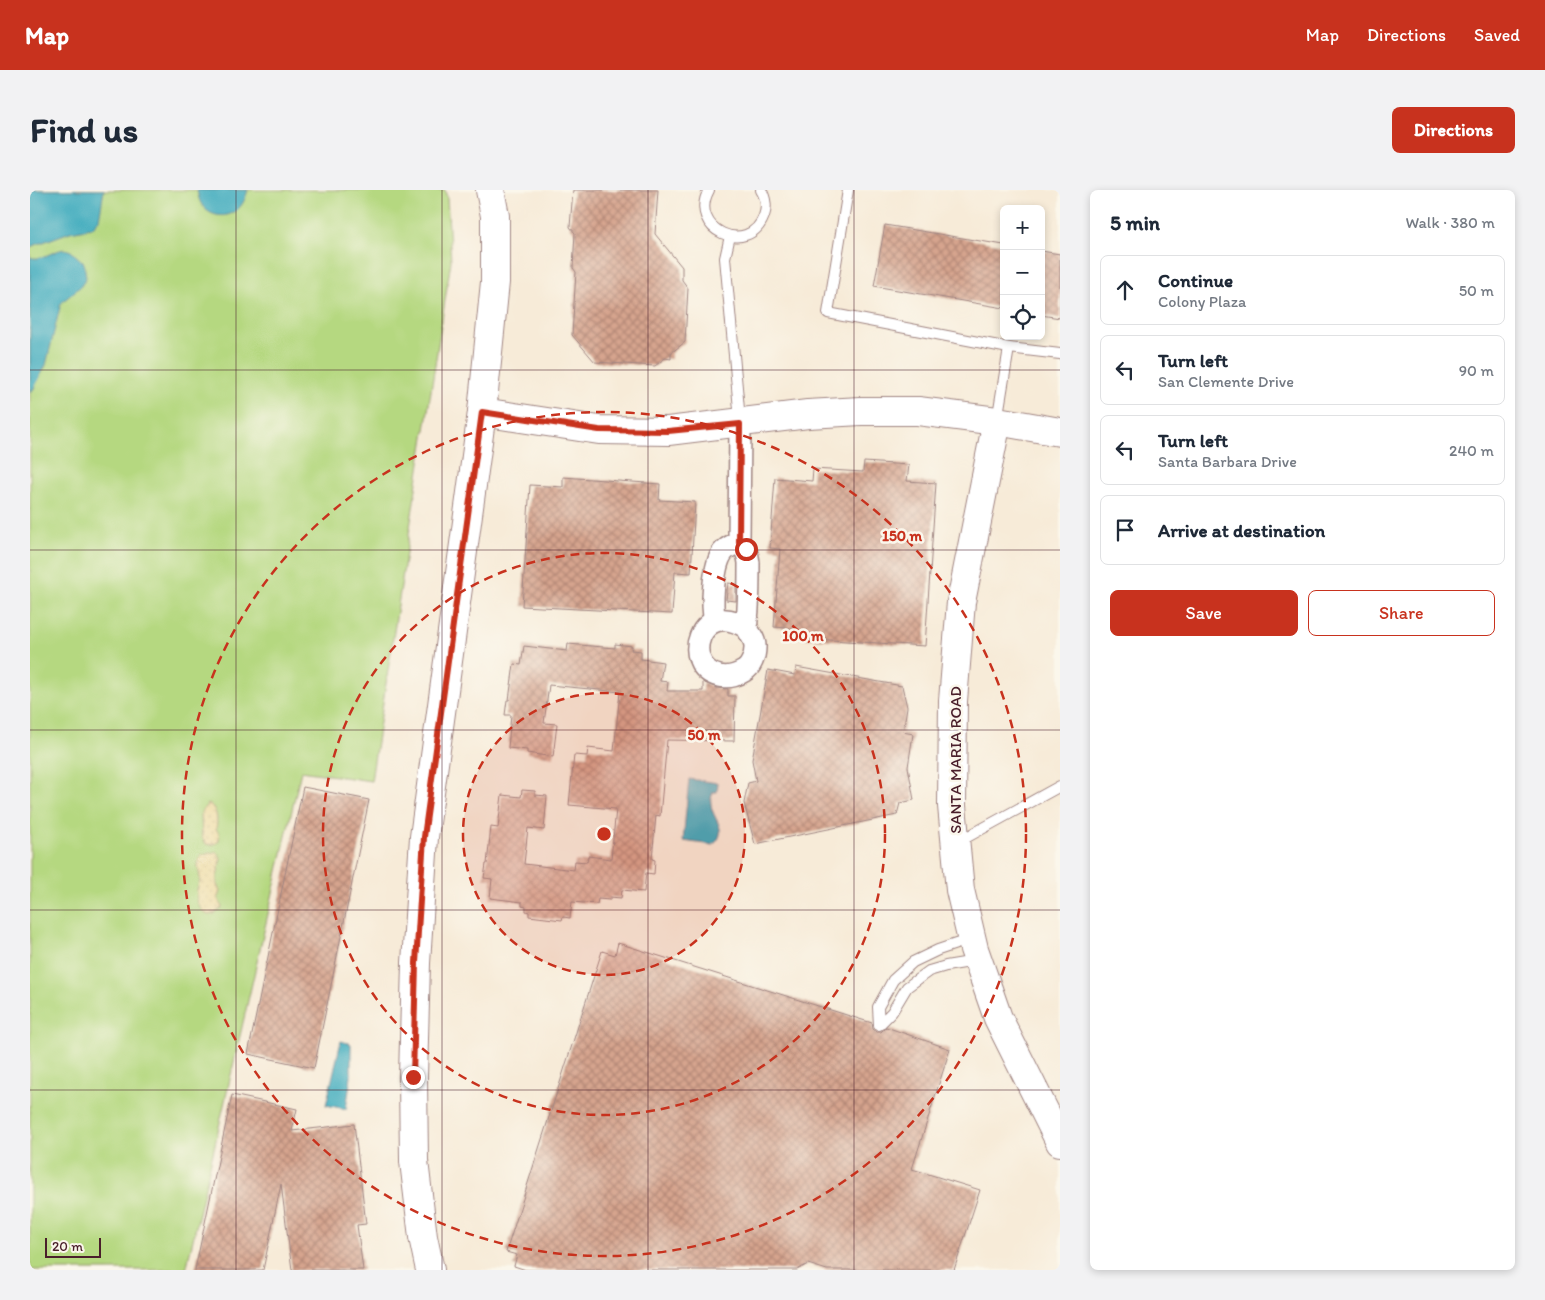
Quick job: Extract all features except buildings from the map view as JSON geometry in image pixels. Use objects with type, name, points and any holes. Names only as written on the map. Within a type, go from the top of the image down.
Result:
[{"type":"street","points":[[430,1270],[423,1237],[414,1161],[413,1077],[416,963],[424,837],[482,412],[494,282],[495,216],[490,190]]},
{"type":"street","points":[[482,412],[599,430],[668,431],[740,424],[808,414],[918,411],[997,421],[1060,432]]},
{"type":"street","name":"SANTA MARIA ROAD","points":[[997,421],[961,602],[952,701],[952,806],[960,890],[975,950],[998,1018],[1060,1142]]},
{"type":"street","points":[[740,424],[739,542],[746,549],[749,563],[747,628]]},
{"type":"street","points":[[715,621],[712,600],[717,567],[721,554],[728,546],[739,542]]},
{"type":"street","points":[[726,619],[737,621],[747,628],[753,637],[756,648],[753,659],[747,669],[737,675],[726,677],[714,675],[706,669],[699,659],[697,648],[699,637],[706,628],[715,621],[726,619]]},
{"type":"lane","points":[[709,190],[705,196],[704,207],[706,217],[711,226],[720,233],[739,237],[748,234],[762,221],[766,202],[761,190]]},
{"type":"lane","points":[[848,190],[828,313],[1009,348],[1060,354]]},
{"type":"lane","points":[[730,236],[725,258],[740,424]]},
{"type":"lane","points":[[997,421],[1009,348]]},
{"type":"lane","points":[[956,843],[1060,786]]},
{"type":"lane","points":[[938,950],[975,950],[946,966],[929,971],[907,987],[892,1012],[879,1025],[878,1007],[892,980],[913,962],[938,950]]},
{"type":"green space","points":[[30,190],[445,190],[447,198],[451,261],[371,781],[301,771],[186,1270],[30,1270]]},
{"type":"sand","points":[[208,804],[215,811],[217,818],[216,829],[219,833],[218,842],[213,845],[206,844],[202,837],[201,813]]},
{"type":"sand","points":[[218,853],[221,859],[217,885],[220,891],[218,897],[222,908],[214,914],[208,915],[199,906],[197,898],[200,880],[198,863],[202,855]]},
{"type":"water","points":[[30,190],[104,190],[99,220],[92,228],[70,232],[30,247]]},
{"type":"water","points":[[197,190],[248,190],[245,199],[235,212],[220,216],[206,209],[200,202]]},
{"type":"water","points":[[65,249],[71,251],[84,263],[86,278],[81,286],[61,303],[46,365],[33,390],[30,392],[30,257],[38,258]]},
{"type":"water","points":[[689,779],[718,783],[717,792],[713,792],[711,802],[719,824],[720,834],[718,840],[713,845],[683,841]]},
{"type":"water","points":[[341,1041],[351,1044],[351,1077],[346,1109],[326,1105]]},
{"type":"route","points":[[413,1077],[416,963],[424,837],[482,412],[599,430],[668,431],[740,424],[739,542],[746,549]]}]
